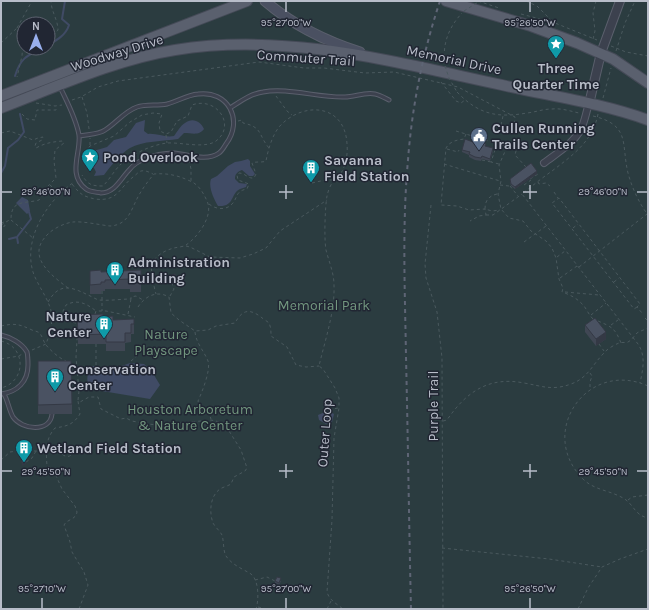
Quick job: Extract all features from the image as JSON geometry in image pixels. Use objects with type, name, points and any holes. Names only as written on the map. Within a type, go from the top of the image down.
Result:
[{"type":"main road","name":"Woodway Drive","points":[[1,96],[246,1]]},
{"type":"main road","name":"Memorial Drive","points":[[265,1],[295,23],[315,35],[337,45],[388,60],[589,104],[648,120]]},
{"type":"main road","points":[[446,1],[531,26],[601,53],[613,59],[648,83]]},
{"type":"main road","name":"Woodway Drive","points":[[1,108],[124,62],[176,50],[246,44],[296,46],[388,60]]},
{"type":"main road","points":[[55,75],[60,85]]},
{"type":"street","points":[[544,163],[569,144],[581,128],[589,104],[601,53],[620,1]]},
{"type":"lane","points":[[60,85],[75,121],[79,136],[76,165],[78,179],[88,190],[96,192],[104,192],[115,188],[132,166],[146,158],[169,153],[188,156],[213,156],[220,153],[233,135],[235,122],[232,111],[219,97],[199,93],[166,104],[136,107],[120,117],[104,131],[79,136]]},
{"type":"lane","points":[[230,108],[252,94],[270,91],[284,91],[347,98],[366,93],[376,94],[389,100]]},
{"type":"lane","points":[[1,335],[16,341],[27,352],[28,369],[24,382],[16,389],[3,394],[13,417],[24,426],[34,428],[42,427],[47,424],[51,420],[52,414]]},
{"type":"path","points":[[24,16],[32,1]]},
{"type":"path","points":[[51,1],[56,16]]},
{"type":"path","points":[[480,1],[464,11],[453,23],[448,34],[444,54],[445,66],[449,78],[457,92],[465,100],[487,113],[503,116],[510,114],[525,114],[550,109],[562,109],[579,113]]},
{"type":"path","points":[[526,1],[537,6],[555,23]]},
{"type":"path","points":[[593,39],[595,30],[593,13],[596,1]]},
{"type":"path","points":[[617,48],[635,1]]},
{"type":"path","points":[[56,17],[58,22],[58,30],[56,32]]},
{"type":"path","points":[[1,43],[16,29]]},
{"type":"path","points":[[611,46],[633,54],[648,56]]},
{"type":"path","points":[[17,77],[22,56]]},
{"type":"path","name":"Commuter Trail","points":[[73,99],[81,97],[98,87],[118,81],[259,62],[304,68],[324,68],[365,73],[394,72],[458,87],[510,114]]},
{"type":"path","points":[[602,100],[612,65]]},
{"type":"path","points":[[440,82],[456,101],[461,103],[465,100]]},
{"type":"path","points":[[270,91],[278,98],[287,111],[293,115]]},
{"type":"path","points":[[81,97],[87,113],[90,146]]},
{"type":"path","points":[[33,103],[58,106],[67,103]]},
{"type":"path","points":[[1,359],[19,356],[46,344],[52,317],[48,302],[33,271],[32,252],[36,228],[43,215],[60,194],[82,175],[87,182],[93,186],[103,186],[120,165],[131,157],[151,147],[167,143],[187,145],[214,142],[220,137],[224,128],[224,119],[220,111],[214,106],[206,103],[198,103],[192,105],[188,116],[177,121],[171,132],[166,134]]},
{"type":"path","points":[[22,114],[27,119],[34,120],[37,110],[56,110],[58,106]]},
{"type":"path","points":[[136,296],[132,297],[131,299],[99,300],[78,290],[68,288],[52,276],[40,260],[38,252],[40,244],[50,232],[72,222],[110,226],[116,226],[122,223],[132,211],[139,195],[154,174],[177,175],[191,181],[200,188],[209,204],[222,209],[226,208],[233,204],[236,195],[247,189],[249,186],[247,183],[238,180],[238,174],[242,173],[249,178],[254,178],[256,172],[252,166],[252,163],[266,161],[269,148],[278,128],[293,115],[301,111],[319,109],[328,111],[342,125],[346,134],[347,144],[345,165],[340,174],[334,180],[327,195],[325,242],[334,276],[334,300],[319,366],[306,367],[296,364],[287,347],[271,336],[268,323],[255,312],[248,311],[240,315],[235,323],[216,326],[208,330],[195,332]]},
{"type":"path","points":[[82,157],[90,146],[114,136],[130,122],[142,115],[162,114],[159,123],[160,131],[166,134]]},
{"type":"path","points":[[510,114],[515,117],[514,128]]},
{"type":"path","points":[[501,125],[503,116]]},
{"type":"path","points":[[559,279],[593,256],[648,214],[637,198],[630,181],[627,167],[626,148],[623,138],[613,124],[606,119],[592,116]]},
{"type":"path","points":[[470,221],[479,216],[493,215],[581,148],[591,135],[598,117]]},
{"type":"path","points":[[235,122],[242,120],[244,123],[253,125],[257,128],[263,141],[269,148]]},
{"type":"path","points":[[1,133],[10,131],[34,140],[42,137],[42,140],[36,144],[36,148],[43,144],[52,142],[62,141],[64,144],[55,150],[54,161],[56,178],[47,187],[39,200],[17,204],[12,209],[11,219]]},
{"type":"path","points":[[456,131],[508,147],[499,165],[501,181],[498,194],[501,209],[509,218],[523,221],[534,234],[549,243],[554,250],[559,279],[563,288],[562,292]]},
{"type":"path","points":[[166,134],[167,143]]},
{"type":"path","points":[[466,134],[464,139],[449,144],[446,149],[441,205],[457,206],[469,210],[485,209],[492,211],[501,209]]},
{"type":"path","points":[[519,139],[515,155],[527,168],[524,170]]},
{"type":"path","points":[[460,140],[466,142]]},
{"type":"path","points":[[491,162],[497,144]]},
{"type":"path","points":[[446,149],[458,152],[459,150]]},
{"type":"path","points":[[490,149],[495,150]]},
{"type":"path","points":[[188,156],[191,170],[191,181]]},
{"type":"path","points":[[481,159],[499,165]]},
{"type":"path","points":[[444,164],[459,170],[501,181]]},
{"type":"path","points":[[528,189],[524,184],[538,174],[534,169]]},
{"type":"path","points":[[530,179],[534,184]]},
{"type":"path","points":[[312,183],[325,180],[334,180]]},
{"type":"path","points":[[538,182],[539,184],[546,183],[550,186]]},
{"type":"path","points":[[50,184],[60,194]]},
{"type":"path","points":[[500,185],[511,185],[518,197]]},
{"type":"path","points":[[554,192],[640,304],[637,307]]},
{"type":"path","points":[[486,215],[485,209],[488,198],[498,194]]},
{"type":"path","points":[[522,194],[640,348],[643,356],[643,368],[640,383]]},
{"type":"path","points":[[559,198],[552,203],[634,309],[637,307]]},
{"type":"path","points":[[156,294],[152,264],[157,257],[165,252],[190,246],[210,257],[240,258],[254,254],[266,248],[280,230],[327,200]]},
{"type":"path","points":[[185,246],[207,221],[209,204]]},
{"type":"path","name":"Purple Trail","points":[[431,205],[425,264],[426,278],[437,312],[442,358],[443,609]]},
{"type":"path","points":[[1,225],[11,219]]},
{"type":"path","points":[[11,219],[34,239]]},
{"type":"path","points":[[572,229],[578,224]]},
{"type":"path","points":[[524,242],[546,225]]},
{"type":"path","points":[[556,258],[566,250]]},
{"type":"path","points":[[613,283],[620,278]]},
{"type":"path","points":[[170,279],[174,289],[169,297],[171,313],[195,332],[196,337],[209,362],[209,369],[198,401],[200,408],[208,411],[211,420]]},
{"type":"path","points":[[48,302],[53,293],[68,288]]},
{"type":"path","points":[[102,291],[102,311]]},
{"type":"path","points":[[562,292],[600,295]]},
{"type":"path","points":[[562,292],[577,299],[584,306],[590,316],[610,326],[617,333],[621,343]]},
{"type":"path","points":[[138,308],[143,300],[149,296],[156,294],[169,297]]},
{"type":"path","points":[[136,296],[143,300]]},
{"type":"path","points":[[128,314],[131,299]]},
{"type":"path","points":[[82,321],[77,323],[69,321],[66,318],[63,311],[66,305],[79,302],[84,303],[96,311],[128,314],[135,317]]},
{"type":"path","points":[[590,316],[606,303]]},
{"type":"path","points":[[637,307],[642,313]]},
{"type":"path","points":[[95,315],[96,311]]},
{"type":"path","points":[[610,326],[619,320]]},
{"type":"path","points":[[77,323],[78,335],[76,362],[80,414],[77,419],[68,426],[55,428],[51,433],[46,450],[47,466],[53,469],[62,489],[75,506],[77,514],[72,519],[65,522],[64,525],[72,552],[84,572],[88,585],[79,609]]},
{"type":"path","points":[[1,326],[16,324],[38,332],[46,344],[58,357],[69,362]]},
{"type":"path","points":[[443,421],[447,420],[459,404],[472,392],[487,385],[510,381],[542,388],[560,387],[575,382],[589,372],[604,352],[621,343],[628,342],[638,332],[648,328]]},
{"type":"path","points":[[49,335],[78,335]]},
{"type":"path","points":[[1,341],[13,347],[19,356],[20,363],[18,376],[10,385],[1,388]]},
{"type":"path","points":[[96,344],[96,371]]},
{"type":"path","points":[[599,344],[604,352]]},
{"type":"path","points":[[131,361],[136,357],[138,350]]},
{"type":"path","name":"Outer Loop","points":[[319,366],[323,369],[338,393],[339,408],[334,438],[332,520],[327,592],[328,596],[332,600]]},
{"type":"path","points":[[589,372],[592,376],[590,389]]},
{"type":"path","points":[[648,386],[629,380],[614,380],[590,389],[578,401],[569,416],[565,435],[567,454],[574,469],[585,482],[598,489],[616,494],[628,501],[640,516],[648,518]]},
{"type":"path","points":[[78,401],[80,402],[89,398],[98,397],[101,409],[121,419],[126,418],[132,421],[147,424],[160,425],[211,420],[224,423],[241,450],[247,468],[245,471],[234,477],[231,484],[220,489],[214,494],[210,510],[213,524],[221,534],[226,556],[238,567],[252,575],[255,580],[259,594],[256,608],[267,609]]},
{"type":"path","points":[[323,410],[339,408]]},
{"type":"path","points":[[1,460],[10,452],[46,450],[59,451],[63,456],[67,457],[72,455],[74,452],[73,448],[70,446],[64,446],[59,451]]},
{"type":"path","points":[[26,462],[32,458],[36,451]]},
{"type":"path","points":[[628,501],[632,497],[648,495]]},
{"type":"path","points":[[442,548],[549,559],[602,567]]},
{"type":"path","points":[[578,609],[588,588],[602,567],[648,549]]},
{"type":"path","points":[[255,580],[268,577],[276,581]]},
{"type":"path","points":[[327,609],[332,600],[343,609]]},
{"type":"green space","name":"Memorial Park","points":[[1,1],[648,1],[648,609],[1,609]]},
{"type":"water","points":[[145,120],[144,131],[148,134],[174,136],[182,125],[191,120],[199,122],[204,129],[200,133],[184,133],[178,139],[147,143],[130,148],[112,164],[104,175],[94,176],[96,172],[94,168],[88,167],[87,159],[90,152],[107,147],[114,140],[126,137],[136,123]]},
{"type":"water","points":[[248,159],[255,174],[253,176],[249,176],[242,170],[238,172],[235,179],[239,183],[247,184],[246,187],[237,191],[230,202],[223,206],[218,206],[211,189],[211,179],[235,162]]},
{"type":"water","points":[[22,197],[28,200],[30,211],[27,214],[16,203]]},
{"type":"water","points":[[130,363],[144,364],[151,370],[160,385],[150,399],[90,389],[87,377],[93,366],[113,369]]},
{"type":"water","points":[[325,412],[334,414],[332,422],[326,424],[319,420],[318,415]]},
{"type":"building","name":"Cullen Running Trails Center","points":[[465,139],[473,142],[476,140],[486,144],[485,146],[493,148],[490,159],[482,156],[481,158],[475,157],[469,154],[470,152],[462,150]]},
{"type":"building","points":[[531,163],[537,171],[515,187],[511,184],[510,179]]},
{"type":"building","points":[[101,270],[101,272],[141,270],[141,283],[130,283],[130,279],[105,280],[105,282],[101,282],[101,284],[90,285],[90,271]]},
{"type":"building","points":[[175,274],[177,280],[174,281],[171,275]]},
{"type":"building","points":[[103,314],[103,317],[113,316],[113,320],[134,319],[134,324],[131,324],[131,333],[125,333],[125,342],[106,342],[106,334],[78,335],[77,315]]},
{"type":"building","points":[[595,318],[606,332],[596,339],[585,325]]},
{"type":"building","name":"Conservation Center","points":[[38,361],[71,361],[72,404],[38,405]]},
{"type":"building","points":[[25,457],[26,462],[22,463],[21,459]]},
{"type":"building","points":[[277,577],[281,578],[279,583],[275,581]]},
{"type":"waterway","points":[[56,40],[68,29],[69,25],[62,19],[65,1]]},
{"type":"waterway","points":[[15,76],[19,66],[28,56]]},
{"type":"waterway","points":[[1,173],[5,166],[8,148],[18,140],[24,132],[20,114]]},
{"type":"waterway","points":[[9,239],[17,237],[18,243],[17,237],[31,219],[29,212]]},
{"type":"railway","points":[[411,609],[404,234],[406,185],[415,99],[423,59],[440,1]]},
{"type":"place","name":"Three Quarter Time","points":[[556,59]]},
{"type":"place","name":"Cullen Running Trails Center","points":[[479,151]]},
{"type":"place","name":"Pond Overlook","points":[[90,172]]},
{"type":"place","name":"Savanna Field Station","points":[[311,183]]},
{"type":"place","name":"Administration Building","points":[[115,285]]},
{"type":"place","name":"Nature Center","points":[[104,339]]},
{"type":"place","name":"Conservation Center","points":[[55,392]]},
{"type":"place","name":"Wetland Field Station","points":[[24,463]]},
{"type":"park label","name":"Nature Playscape","points":[[166,342]]},
{"type":"park label","name":"Houston Arboretum & Nature Center","points":[[190,418]]}]
